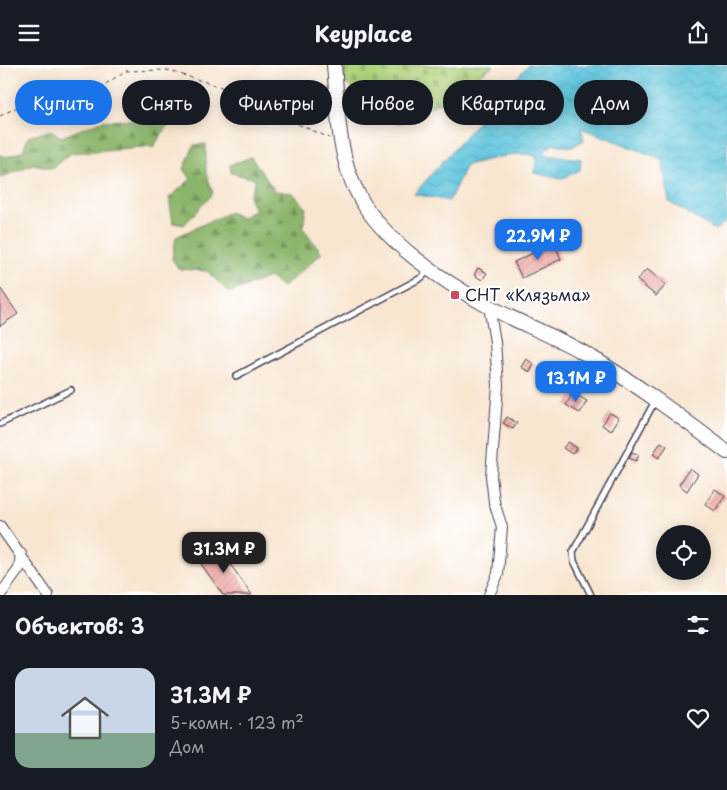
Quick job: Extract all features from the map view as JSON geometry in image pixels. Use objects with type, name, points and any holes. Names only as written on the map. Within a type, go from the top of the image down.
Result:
[{"type":"street","points":[[334,65],[341,143],[350,179],[367,211],[379,227],[430,269],[489,306],[583,353],[657,399],[727,452]]},
{"type":"street","points":[[488,595],[498,574],[502,527],[494,502],[491,476],[498,385],[495,342],[489,306]]},
{"type":"street","points":[[0,526],[48,595]]},
{"type":"street","points":[[0,595],[19,569],[20,554]]},
{"type":"lane","points":[[236,376],[421,278],[430,269]]},
{"type":"lane","points":[[0,424],[71,390]]},
{"type":"lane","points":[[591,595],[574,561],[573,552],[657,399]]},
{"type":"path","points":[[0,116],[20,106],[94,92],[125,71],[167,70],[234,91],[295,123],[341,143]]},
{"type":"green space","points":[[343,65],[494,65],[472,80],[443,80],[443,100],[433,106],[433,80],[345,80]]},
{"type":"green space","points":[[112,120],[122,120],[122,125],[168,125],[154,146],[71,153],[52,168],[33,164],[0,178],[0,155],[7,157],[23,151],[28,137],[51,130],[61,137],[92,125],[112,125]]},
{"type":"green space","points":[[206,144],[206,172],[213,193],[184,225],[173,223],[169,198],[191,179],[184,169],[194,145]]},
{"type":"green space","points":[[251,157],[275,191],[293,193],[306,208],[303,228],[322,253],[283,287],[269,277],[229,293],[207,271],[179,269],[172,259],[176,237],[230,212],[242,218],[255,210],[249,196],[256,179],[231,173],[230,165]]},
{"type":"water","points":[[528,65],[727,65],[727,221],[715,230],[669,202],[662,159],[581,128],[584,140],[572,147],[554,144],[544,151],[546,155],[581,159],[580,170],[561,179],[534,173],[537,157],[522,154],[466,165],[449,201],[414,194],[475,125],[564,125],[564,80],[515,80]]},
{"type":"building","points":[[554,243],[561,259],[522,278],[514,262]]},
{"type":"building","points":[[478,268],[487,273],[482,280],[474,275]]},
{"type":"building","points":[[647,269],[666,285],[656,296],[637,280]]},
{"type":"building","points":[[0,288],[18,314],[0,326]]},
{"type":"building","points":[[526,359],[534,364],[530,372],[521,367]]},
{"type":"building","points":[[573,393],[587,401],[580,413],[566,405]]},
{"type":"building","points":[[610,413],[619,418],[611,431],[602,425]]},
{"type":"building","points":[[507,417],[517,423],[513,429],[503,423]]},
{"type":"building","points":[[568,442],[577,448],[572,454],[563,448]]},
{"type":"building","points":[[661,442],[667,446],[659,458],[653,454]]},
{"type":"building","points":[[632,452],[639,455],[636,461],[629,458]]},
{"type":"building","points":[[690,468],[698,474],[687,491],[679,485]]},
{"type":"building","points":[[715,489],[725,496],[715,511],[705,504]]},
{"type":"building","points":[[218,547],[252,595],[223,595],[199,561]]},
{"type":"place","name":"СНТ «Клязьма»","points":[[455,295]]}]
